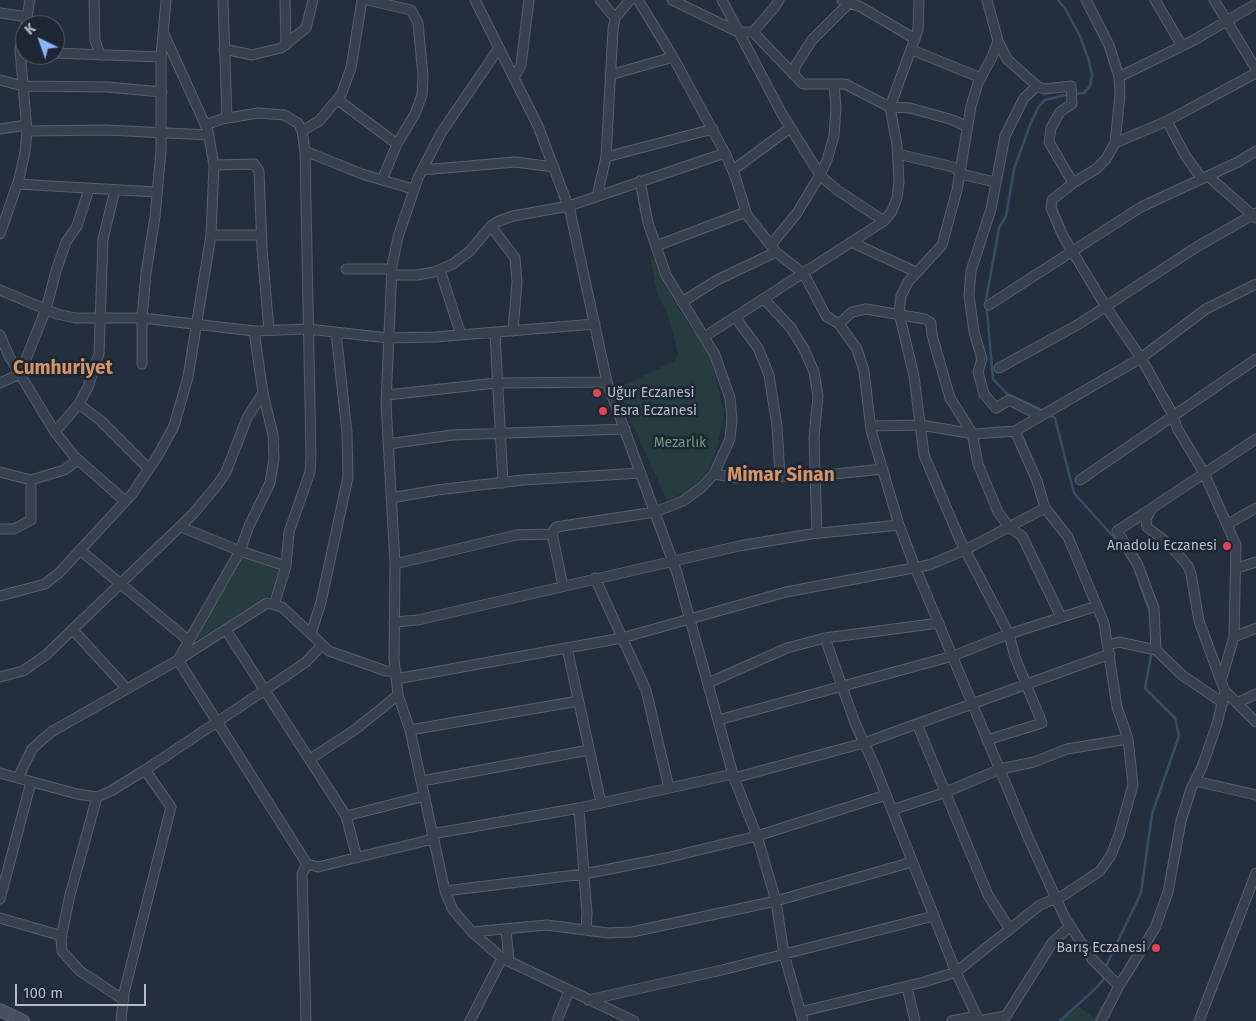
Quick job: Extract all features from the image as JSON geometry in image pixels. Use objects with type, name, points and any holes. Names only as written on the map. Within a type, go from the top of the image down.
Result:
[{"type":"main road","points":[[0,1010],[23,1021]]},
{"type":"street","points":[[27,15],[30,0]]},
{"type":"street","points":[[94,0],[95,40],[100,55]]},
{"type":"street","points":[[142,364],[142,318],[146,273],[155,218],[161,134],[161,57],[166,0]]},
{"type":"street","points":[[223,0],[227,118]]},
{"type":"street","points":[[285,0],[286,45]]},
{"type":"street","points":[[224,49],[252,55],[268,53],[286,45],[306,28],[313,0]]},
{"type":"street","points":[[302,131],[319,121],[338,100],[351,68],[362,0]]},
{"type":"street","points":[[367,0],[411,10],[418,23],[423,76],[422,95],[415,114],[397,144],[382,180]]},
{"type":"street","points":[[475,0],[538,126],[569,206],[607,382],[672,562],[734,776],[757,836],[776,901],[784,954],[802,1017],[956,972],[1040,905],[1056,898],[1100,871],[1111,855],[1134,785],[1128,739],[1117,707],[1104,623],[1068,537],[1045,508],[1037,481],[1016,431]]},
{"type":"street","points":[[514,78],[521,65],[529,0]]},
{"type":"street","points":[[600,0],[615,18]]},
{"type":"street","points":[[597,196],[606,157],[610,45],[615,18],[630,0]]},
{"type":"street","points":[[638,0],[673,57],[713,129],[733,170],[746,212],[773,248],[804,274],[826,316],[839,324],[858,349],[871,426],[899,524],[915,567],[986,740],[1056,898],[1070,926],[1100,967],[1118,986]]},
{"type":"street","points":[[672,0],[738,32],[753,32],[803,84],[846,84],[890,107],[910,108],[953,120],[967,127]]},
{"type":"street","points":[[722,0],[790,128],[820,175],[838,190],[884,221]]},
{"type":"street","points":[[753,32],[779,0]]},
{"type":"street","points":[[704,337],[884,221],[897,198],[898,154],[890,107],[915,39],[920,18],[919,0]]},
{"type":"street","points":[[987,0],[998,41],[1007,60],[1037,86],[1044,89],[1071,86],[1072,104],[1060,112],[1051,128],[1048,142],[1073,183]]},
{"type":"street","points":[[1086,0],[1109,45],[1119,77],[1120,94],[1115,143],[1106,159],[1096,169],[1073,183],[1052,200],[1051,208],[1072,252],[1106,307],[1141,358],[1173,415],[1176,428],[1204,473],[1236,545],[1234,637],[1221,681]]},
{"type":"street","points":[[1155,0],[1182,46]]},
{"type":"street","points":[[1214,0],[1256,69]]},
{"type":"street","points":[[793,74],[796,64],[812,40],[846,1],[862,3],[915,39]]},
{"type":"street","points":[[1119,77],[1182,46],[1256,4]]},
{"type":"street","points":[[0,14],[15,19]]},
{"type":"street","points":[[0,596],[45,584],[59,573],[126,501],[149,469],[174,426],[188,377],[198,325],[210,235],[214,165],[209,135],[164,34]]},
{"type":"street","points":[[986,740],[1042,723],[1028,684],[1015,657],[1010,634],[966,550],[924,455],[914,376],[899,313],[901,296],[908,282],[942,245],[957,190],[971,106],[981,78],[998,41]]},
{"type":"street","points":[[499,48],[442,133],[422,170],[413,189],[398,237],[392,272],[386,395],[398,695],[410,730],[445,891],[453,910],[472,932],[505,960],[634,1021]]},
{"type":"street","points":[[912,50],[981,78]]},
{"type":"street","points":[[65,53],[161,57]]},
{"type":"street","points":[[610,75],[673,57]]},
{"type":"street","points":[[0,234],[2,222],[17,184],[27,128],[23,65]]},
{"type":"street","points":[[1115,143],[1167,121],[1256,73]]},
{"type":"street","points":[[0,80],[23,86],[107,87],[162,92]]},
{"type":"street","points":[[682,302],[773,248],[798,213],[820,175],[834,136],[836,107],[834,85]]},
{"type":"street","points":[[1037,86],[1024,98],[1005,136],[991,209],[971,272],[969,295],[972,323],[982,358],[978,372],[984,394],[996,408],[1009,400],[1042,416]]},
{"type":"street","points":[[338,100],[397,144]]},
{"type":"street","points":[[205,125],[227,118],[258,113],[284,115],[298,123],[302,131],[305,151],[311,402],[310,472],[289,532],[286,566],[274,605]]},
{"type":"street","points":[[999,368],[1037,349],[1106,307],[1195,248],[1255,215],[1205,178],[1185,155],[1167,121]]},
{"type":"street","points":[[733,170],[790,128]]},
{"type":"street","points":[[0,129],[106,130],[209,135]]},
{"type":"street","points":[[606,157],[675,141],[713,129]]},
{"type":"street","points":[[305,151],[382,180],[413,189]]},
{"type":"street","points":[[990,305],[1141,207],[1205,178],[1256,151]]},
{"type":"street","points":[[346,269],[417,275],[440,270],[453,264],[470,251],[491,226],[513,216],[569,206],[725,153]]},
{"type":"street","points":[[898,154],[953,167],[976,179],[996,182]]},
{"type":"street","points":[[422,170],[515,162],[554,167]]},
{"type":"street","points":[[214,165],[254,164],[259,171],[269,330]]},
{"type":"street","points":[[563,586],[552,533],[556,527],[655,512],[683,501],[701,488],[714,474],[730,439],[732,418],[730,398],[724,376],[704,337],[666,275],[656,246],[640,181]]},
{"type":"street","points":[[17,184],[156,192]]},
{"type":"street","points":[[0,383],[20,374],[46,310],[66,242],[77,226],[89,188]]},
{"type":"street","points":[[55,432],[80,404],[99,354],[103,239],[115,190]]},
{"type":"street","points":[[656,246],[746,212]]},
{"type":"street","points":[[491,226],[515,258],[517,282],[513,331]]},
{"type":"street","points":[[210,235],[262,235]]},
{"type":"street","points":[[851,242],[916,272]]},
{"type":"street","points":[[440,270],[461,336]]},
{"type":"street","points":[[871,426],[921,425],[972,434],[1016,431],[1141,358],[1206,309],[1256,284]]},
{"type":"street","points":[[0,290],[46,310],[75,318],[142,318],[254,331],[308,329],[388,338],[461,336],[595,324]]},
{"type":"street","points":[[764,299],[791,328],[804,349],[814,372],[818,396],[814,437],[817,533]]},
{"type":"street","points":[[839,324],[852,312],[866,308],[925,318],[931,323],[932,335],[950,398],[972,434],[978,464],[998,512],[1010,528],[1022,536],[1061,617]]},
{"type":"street","points":[[735,317],[758,348],[769,375],[777,426],[780,477]]},
{"type":"street","points":[[178,660],[240,551],[249,526],[270,483],[274,459],[271,419],[263,394],[254,331]]},
{"type":"street","points":[[311,634],[321,602],[348,477],[347,433],[336,332]]},
{"type":"street","points":[[495,332],[496,383],[503,483]]},
{"type":"street","points":[[0,335],[20,374],[55,432],[78,460],[126,501]]},
{"type":"street","points":[[1080,480],[1256,359]]},
{"type":"street","points":[[386,395],[496,383],[607,382]]},
{"type":"street","points":[[0,677],[23,672],[46,655],[181,527],[226,472],[247,418],[263,394]]},
{"type":"street","points":[[80,404],[106,426],[149,469]]},
{"type":"street","points":[[388,444],[452,435],[625,429]]},
{"type":"street","points":[[1156,650],[1155,612],[1137,563],[1117,531],[1256,439]]},
{"type":"street","points":[[0,472],[31,480],[64,470],[78,460]]},
{"type":"street","points":[[714,474],[738,478],[816,476],[883,469]]},
{"type":"street","points":[[391,498],[437,490],[503,483],[641,473]]},
{"type":"street","points":[[0,528],[14,529],[32,520],[31,480]]},
{"type":"street","points":[[18,778],[32,749],[62,724],[178,660],[266,603],[282,607],[329,652],[396,675],[622,638],[750,600],[813,586],[929,565],[966,550],[1045,508]]},
{"type":"street","points":[[1152,508],[1146,519],[1146,527],[1168,544],[1188,566],[1192,574],[1199,621],[1225,690],[1256,722]]},
{"type":"street","points":[[1228,524],[1256,508]]},
{"type":"street","points":[[394,622],[418,620],[738,546],[817,533],[899,524]]},
{"type":"street","points":[[181,527],[240,551],[286,566]]},
{"type":"street","points":[[394,564],[516,535],[552,533]]},
{"type":"street","points":[[80,550],[188,640]]},
{"type":"street","points":[[1237,568],[1256,562]]},
{"type":"street","points":[[595,578],[646,690],[669,788]]},
{"type":"street","points":[[718,720],[953,656],[1010,634],[1097,606]]},
{"type":"street","points":[[708,683],[786,648],[825,638],[939,623]]},
{"type":"street","points":[[1234,637],[1256,628]]},
{"type":"street","points":[[73,630],[127,688]]},
{"type":"street","points":[[226,630],[346,816],[357,858]]},
{"type":"street","points":[[825,638],[864,743],[956,972],[978,1019]]},
{"type":"street","points":[[178,660],[307,864],[318,867],[357,858],[432,836],[734,776],[864,743],[1028,684],[1109,650],[1119,642],[1156,650],[1182,675],[1222,703]]},
{"type":"street","points":[[0,773],[77,794],[97,797],[145,770],[265,690],[306,662],[322,645]]},
{"type":"street","points":[[567,648],[601,803]]},
{"type":"street","points":[[1101,1021],[1118,986],[1155,928],[1168,892],[1181,821],[1217,724],[1225,690]]},
{"type":"street","points":[[1238,704],[1256,694]]},
{"type":"street","points":[[310,759],[356,729],[398,695]]},
{"type":"street","points":[[410,730],[578,701]]},
{"type":"street","points":[[917,724],[988,895],[1009,928]]},
{"type":"street","points":[[892,810],[946,792],[1000,769],[1034,762],[1067,749],[1128,739]]},
{"type":"street","points":[[422,781],[589,750]]},
{"type":"street","points":[[121,1021],[124,1000],[171,807],[145,770]]},
{"type":"street","points":[[1195,781],[1256,795]]},
{"type":"street","points":[[0,899],[31,782]]},
{"type":"street","points":[[445,891],[584,874],[666,858],[757,836],[886,795]]},
{"type":"street","points":[[346,816],[425,796]]},
{"type":"street","points":[[97,797],[70,895],[62,936],[62,951],[70,962],[124,1000]]},
{"type":"street","points":[[579,808],[587,914],[586,929]]},
{"type":"street","points":[[472,932],[547,925],[608,933],[632,932],[776,901],[912,862]]},
{"type":"street","points":[[306,1021],[302,874],[307,864]]},
{"type":"street","points":[[1199,1021],[1256,873]]},
{"type":"street","points":[[588,1000],[784,954],[934,916]]},
{"type":"street","points":[[0,918],[62,936]]},
{"type":"street","points":[[952,1021],[1006,1016],[1052,943],[1070,926]]},
{"type":"street","points":[[470,1021],[505,960],[506,929]]},
{"type":"street","points":[[908,987],[915,1021]]},
{"type":"street","points":[[557,1021],[569,991]]},
{"type":"green space","name":"Mezarlık","points":[[655,259],[677,307],[711,357],[724,412],[718,445],[709,469],[693,488],[667,501],[626,410],[620,387],[675,361],[678,353],[668,315],[657,293],[651,260]]},
{"type":"green space","points":[[248,557],[279,568],[280,571],[271,594],[197,640],[194,635],[240,560]]},
{"type":"green space","points":[[1112,988],[1099,1021],[1061,1021],[1079,1007],[1094,1018]]},
{"type":"waterway","points":[[1058,0],[1065,8],[1080,36],[1092,75],[1090,86],[1084,93],[1074,94]]},
{"type":"waterway","points":[[1044,411],[1007,394],[993,379],[986,300],[999,228],[1006,216],[1014,169],[1030,125],[1039,106],[1045,100],[1069,94]]},
{"type":"waterway","points":[[1048,414],[1055,418],[1074,493],[1119,543],[1135,568]]},
{"type":"waterway","points":[[1139,581],[1150,613]]},
{"type":"waterway","points":[[1105,968],[1141,893],[1152,814],[1179,736],[1175,718],[1145,688],[1151,656]]},
{"type":"waterway","points":[[1060,1021],[1095,989],[1104,976]]},
{"type":"place","name":"Uğur Eczanesi","points":[[597,393]]},
{"type":"place","name":"Esra Eczanesi","points":[[603,411]]},
{"type":"place","name":"Anadolu Eczanesi","points":[[1227,546]]},
{"type":"place","name":"Barış Eczanesi","points":[[1156,948]]},
{"type":"district","name":"Cumhuriyet","points":[[63,369]]},
{"type":"district","name":"Mimar Sinan","points":[[781,476]]}]
